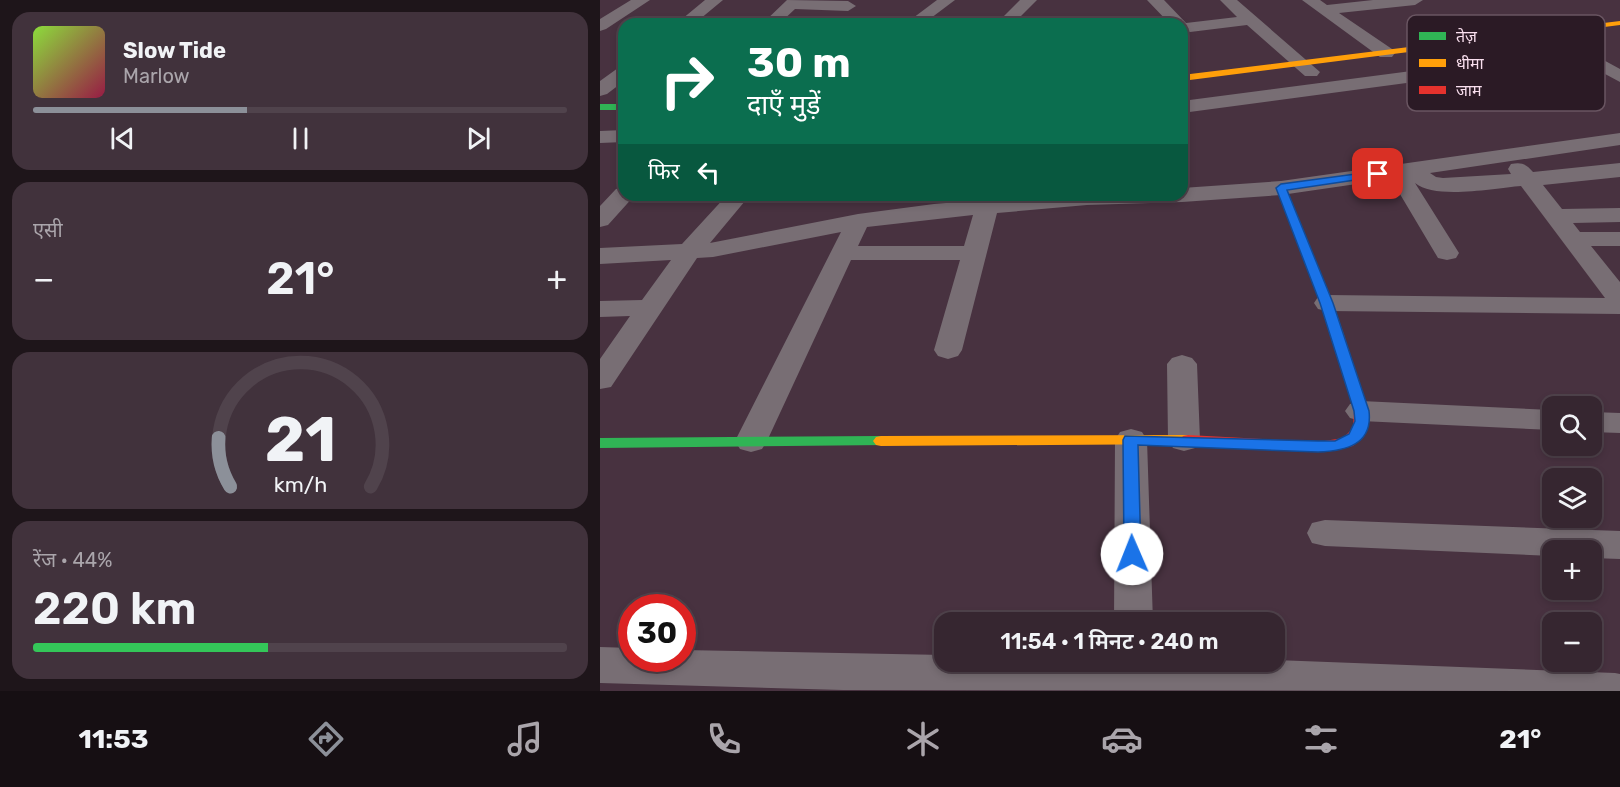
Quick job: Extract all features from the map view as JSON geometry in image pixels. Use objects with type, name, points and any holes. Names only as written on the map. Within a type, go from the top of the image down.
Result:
[{"type":"main road","points":[[1605,25],[1620,23]]},
{"type":"main road","points":[[1605,36],[1620,34]]},
{"type":"main road","points":[[1188,87],[1407,50]]},
{"type":"main road","points":[[1188,78],[1407,57]]},
{"type":"main road","points":[[600,107],[618,107]]},
{"type":"main road","points":[[600,117],[618,117]]},
{"type":"main road","points":[[600,443],[1184,440],[1335,446],[1348,442],[1356,436],[1362,421],[1361,411],[1327,303],[1281,188]]},
{"type":"street","points":[[600,26],[642,0]]},
{"type":"street","points":[[692,18],[715,0]]},
{"type":"street","points":[[922,18],[947,0]]},
{"type":"street","points":[[1010,18],[1029,0]]},
{"type":"street","points":[[1155,0],[1173,18]]},
{"type":"street","points":[[1228,0],[1305,68]]},
{"type":"street","points":[[1317,5],[1415,0]]},
{"type":"street","points":[[776,18],[793,2],[851,3]]},
{"type":"street","points":[[837,18],[851,3]]},
{"type":"street","points":[[1317,5],[1386,53]]},
{"type":"street","points":[[1188,27],[1252,20]]},
{"type":"street","points":[[600,68],[618,70]]},
{"type":"street","points":[[600,90],[618,75]]},
{"type":"street","points":[[1188,106],[1407,77]]},
{"type":"street","points":[[600,96],[618,96]]},
{"type":"street","points":[[600,137],[618,136]]},
{"type":"street","points":[[1188,195],[1281,188],[1620,139]]},
{"type":"street","points":[[1508,154],[1575,239],[1608,268],[1620,300]]},
{"type":"street","points":[[1404,170],[1435,184],[1617,174]]},
{"type":"street","points":[[1404,170],[1447,253]]},
{"type":"street","points":[[1574,176],[1615,215]]},
{"type":"street","points":[[600,220],[618,200]]},
{"type":"street","points":[[600,380],[688,253],[735,201]]},
{"type":"street","points":[[751,441],[843,253],[884,201]]},
{"type":"street","points":[[600,256],[688,253],[869,219],[1042,201]]},
{"type":"street","points":[[948,350],[987,206]]},
{"type":"street","points":[[1557,216],[1615,215]]},
{"type":"street","points":[[1575,239],[1620,239]]},
{"type":"street","points":[[843,253],[976,253]]},
{"type":"street","points":[[1327,303],[1620,306]]},
{"type":"street","points":[[600,309],[648,308]]},
{"type":"street","points":[[1182,364],[1184,440]]},
{"type":"street","points":[[1361,411],[1542,420]]},
{"type":"street","points":[[1602,422],[1620,423]]},
{"type":"street","points":[[1131,440],[1134,612]]},
{"type":"street","points":[[1325,533],[1620,545]]},
{"type":"street","points":[[600,665],[840,681],[1135,675],[1615,691]]},
{"type":"traffic: fast","points":[[600,107],[618,107]]},
{"type":"traffic: fast","points":[[600,443],[881,441]]},
{"type":"traffic: slow","points":[[1605,25],[1620,23]]},
{"type":"traffic: slow","points":[[1188,77],[1407,50]]},
{"type":"traffic: slow","points":[[1281,188],[1327,303],[1338,338]]},
{"type":"traffic: slow","points":[[881,441],[1188,440]]},
{"type":"traffic: jam","points":[[1188,440],[1318,447],[1348,442],[1360,429],[1361,411],[1338,338]]},
{"type":"route","points":[[1132,554],[1131,440],[1268,443],[1318,447],[1335,446],[1348,442],[1356,436],[1362,421],[1361,411],[1327,303],[1281,188],[1378,174]]}]
